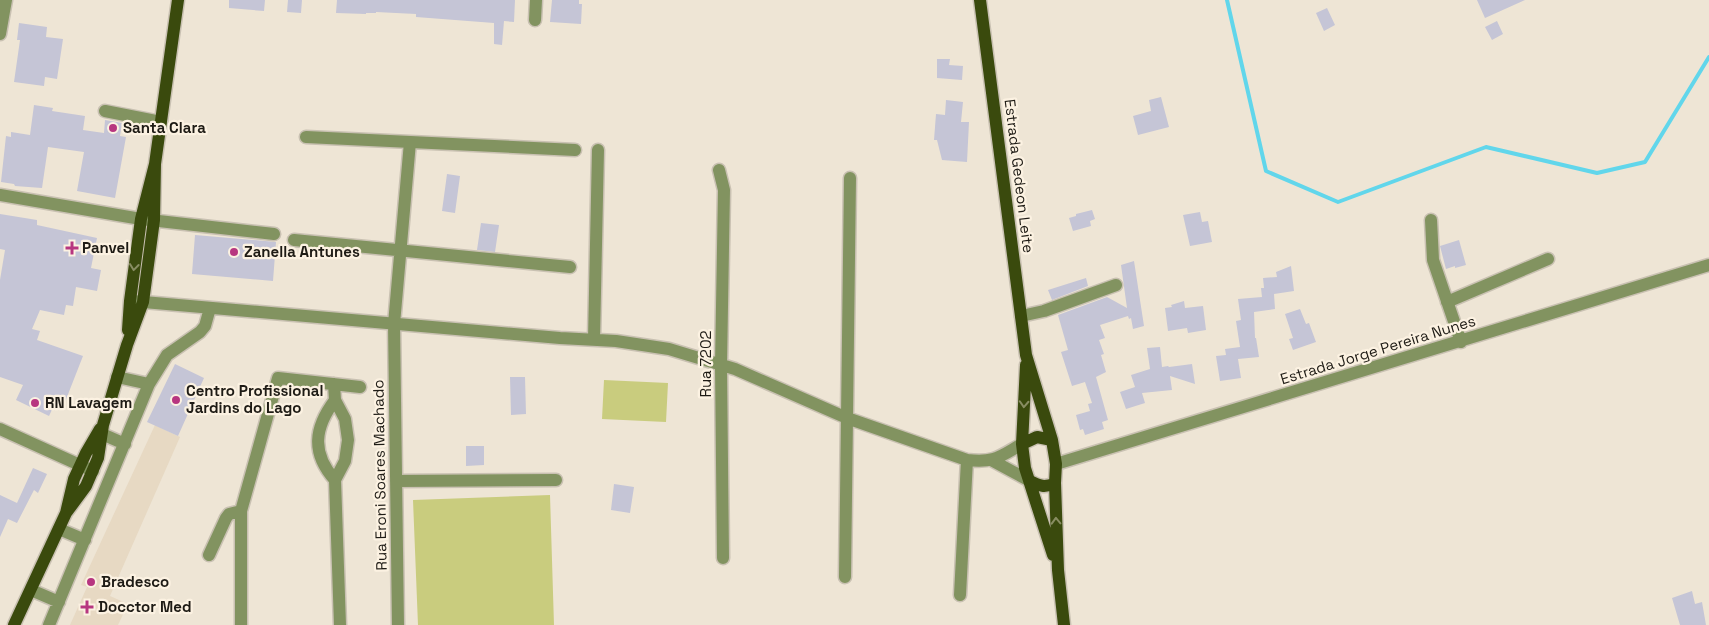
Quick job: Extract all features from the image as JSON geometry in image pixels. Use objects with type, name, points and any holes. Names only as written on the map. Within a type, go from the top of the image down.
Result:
[{"type":"main road","points":[[136,301],[141,219],[155,164],[178,0]]},
{"type":"main road","name":"Estrada Gedeon Leite","points":[[980,0],[1026,355],[1052,440],[1056,464],[1058,570],[1064,625]]},
{"type":"main road","points":[[14,625],[66,513],[90,476],[98,458],[102,429],[127,345],[154,220],[155,164]]},
{"type":"main road","name":"Estrada Gedeon Leite","points":[[1026,355],[1022,444],[1025,468],[1058,570]]},
{"type":"main road","points":[[66,513],[74,480],[86,452],[102,429]]},
{"type":"main road","points":[[1022,444],[1037,438],[1052,440]]},
{"type":"main road","points":[[1030,480],[1040,486],[1047,487],[1055,483]]},
{"type":"street","points":[[0,31],[6,0]]},
{"type":"street","points":[[534,20],[536,0]]},
{"type":"street","points":[[104,111],[161,122]]},
{"type":"street","points":[[306,136],[576,150]]},
{"type":"street","name":"Rua Eroni Soares Machado","points":[[398,625],[394,324],[410,142]]},
{"type":"street","points":[[594,339],[598,150]]},
{"type":"street","name":"Rua 7202","points":[[719,170],[724,190],[721,365],[723,558]]},
{"type":"street","points":[[845,577],[850,178]]},
{"type":"street","points":[[0,195],[141,219],[274,234]]},
{"type":"street","points":[[1431,220],[1433,260],[1460,342]]},
{"type":"street","points":[[294,240],[570,267]]},
{"type":"street","points":[[1447,302],[1548,259]]},
{"type":"street","name":"Estrada Jorge Pereira Nunes","points":[[1056,464],[1709,265]]},
{"type":"street","points":[[1021,316],[1116,285]]},
{"type":"street","points":[[136,301],[560,338],[594,339],[669,349],[721,365],[847,418],[967,460],[981,462],[993,460],[1022,444]]},
{"type":"street","points":[[50,625],[149,384],[167,355],[200,332],[205,326],[210,308]]},
{"type":"street","points":[[117,377],[149,384]]},
{"type":"street","points":[[242,625],[241,511],[278,378],[360,387]]},
{"type":"street","points":[[334,384],[335,400],[345,419],[348,440],[345,461],[336,480],[340,625]]},
{"type":"street","points":[[335,400],[324,415],[318,436],[320,455],[326,470],[336,480]]},
{"type":"street","points":[[0,429],[80,466],[106,488]]},
{"type":"street","points":[[102,429],[125,444]]},
{"type":"street","points":[[960,595],[967,460]]},
{"type":"street","points":[[993,460],[1030,480]]},
{"type":"street","points":[[396,481],[556,480]]},
{"type":"street","points":[[209,555],[226,518],[229,514],[241,511]]},
{"type":"street","points":[[59,529],[85,540]]},
{"type":"street","points":[[31,590],[59,602]]},
{"type":"shaded area","points":[[155,425],[180,437],[110,596],[128,604],[118,625],[70,625],[87,587],[81,585]]},
{"type":"green space","points":[[604,380],[668,383],[666,422],[602,419]]},
{"type":"green space","points":[[550,495],[554,625],[418,625],[413,500]]},
{"type":"building","points":[[229,0],[265,0],[264,11],[229,8]]},
{"type":"building","points":[[288,0],[302,0],[301,13],[287,12]]},
{"type":"building","points":[[337,0],[515,0],[514,22],[504,21],[502,45],[494,44],[494,23],[416,17],[416,14],[336,13]]},
{"type":"building","points":[[552,0],[579,0],[579,4],[582,4],[581,24],[550,22]]},
{"type":"building","points":[[1477,0],[1525,0],[1485,18]]},
{"type":"building","points":[[1327,8],[1335,25],[1324,31],[1316,13]]},
{"type":"building","points":[[1497,21],[1503,34],[1492,40],[1485,27]]},
{"type":"building","points":[[19,23],[47,27],[46,37],[63,39],[57,79],[45,77],[44,86],[14,82],[20,40],[17,40]]},
{"type":"building","points":[[937,59],[950,59],[949,65],[963,66],[962,80],[937,78]]},
{"type":"building","points":[[1161,97],[1169,127],[1138,135],[1133,116],[1151,111],[1149,100]]},
{"type":"building","points":[[946,100],[963,102],[961,122],[969,122],[967,162],[942,160],[937,140],[934,140],[936,114],[945,115]]},
{"type":"building","points":[[34,105],[53,108],[52,111],[85,116],[83,130],[104,133],[105,120],[122,123],[120,136],[126,137],[115,198],[77,191],[84,152],[48,147],[42,188],[15,186],[14,184],[1,182],[6,136],[11,137],[11,132],[30,135]]},
{"type":"building","points":[[447,174],[460,176],[455,213],[442,211]]},
{"type":"building","points":[[1092,210],[1095,219],[1090,221],[1091,226],[1073,231],[1069,218]]},
{"type":"building","points":[[1200,212],[1202,222],[1208,221],[1212,242],[1190,246],[1183,215]]},
{"type":"building","points":[[0,214],[37,220],[37,225],[97,238],[91,268],[101,270],[97,291],[76,287],[73,306],[66,305],[64,315],[40,310],[32,329],[40,331],[37,340],[83,356],[65,402],[57,399],[49,416],[16,400],[23,385],[0,377],[0,280],[5,250],[0,249]]},
{"type":"building","points":[[481,223],[499,225],[495,252],[477,250]]},
{"type":"building","name":"Zanella Antunes","points":[[195,235],[276,242],[273,281],[192,274]]},
{"type":"building","points":[[1459,240],[1466,265],[1446,269],[1440,246]]},
{"type":"building","points":[[1134,261],[1144,326],[1133,329],[1131,318],[1129,319],[1128,316],[1100,325],[1105,338],[1099,340],[1104,354],[1101,355],[1106,372],[1096,377],[1108,420],[1102,422],[1104,429],[1085,435],[1083,429],[1080,430],[1076,415],[1090,411],[1088,404],[1092,403],[1085,382],[1072,386],[1061,352],[1068,350],[1058,315],[1107,297],[1127,308],[1121,265]]},
{"type":"building","points":[[1291,266],[1294,291],[1274,294],[1275,309],[1254,312],[1255,338],[1259,357],[1238,359],[1241,378],[1220,381],[1216,356],[1226,355],[1225,349],[1240,347],[1236,321],[1241,320],[1238,299],[1262,297],[1261,288],[1264,288],[1263,278],[1277,277],[1276,272]]},
{"type":"building","points":[[1086,278],[1088,286],[1052,300],[1048,290]]},
{"type":"building","points":[[1184,301],[1185,308],[1203,306],[1206,330],[1188,333],[1187,328],[1168,331],[1165,308]]},
{"type":"building","points":[[1300,309],[1306,324],[1309,323],[1316,342],[1293,350],[1289,339],[1293,338],[1285,314]]},
{"type":"building","points":[[1160,347],[1162,367],[1192,364],[1195,384],[1170,376],[1172,390],[1142,393],[1145,403],[1126,409],[1120,392],[1135,387],[1131,375],[1150,369],[1147,348]]},
{"type":"building","name":"Centro Profissional Jardins do Lago","points":[[175,364],[204,378],[178,436],[147,422]]},
{"type":"building","points":[[510,377],[525,377],[526,414],[511,415]]},
{"type":"building","points":[[466,446],[484,446],[484,465],[466,466]]},
{"type":"building","points":[[33,468],[47,474],[38,493],[34,490],[17,523],[8,519],[0,537],[0,495],[17,503]]},
{"type":"building","points":[[614,484],[634,487],[630,513],[611,510]]},
{"type":"building","points":[[1692,591],[1695,604],[1702,602],[1706,625],[1680,625],[1672,598]]},
{"type":"waterway","points":[[1227,0],[1266,171],[1338,202],[1486,147],[1597,173],[1645,162],[1709,57]]},
{"type":"place","name":"Santa Clara","points":[[113,128]]},
{"type":"place","name":"Panvel","points":[[72,248]]},
{"type":"place","name":"Zanella Antunes","points":[[234,252]]},
{"type":"place","name":"Centro Profissional Jardins do Lago","points":[[176,400]]},
{"type":"place","name":"RN Lavagem","points":[[35,403]]},
{"type":"place","name":"Bradesco","points":[[91,582]]},
{"type":"place","name":"Docctor Med","points":[[87,607]]}]
